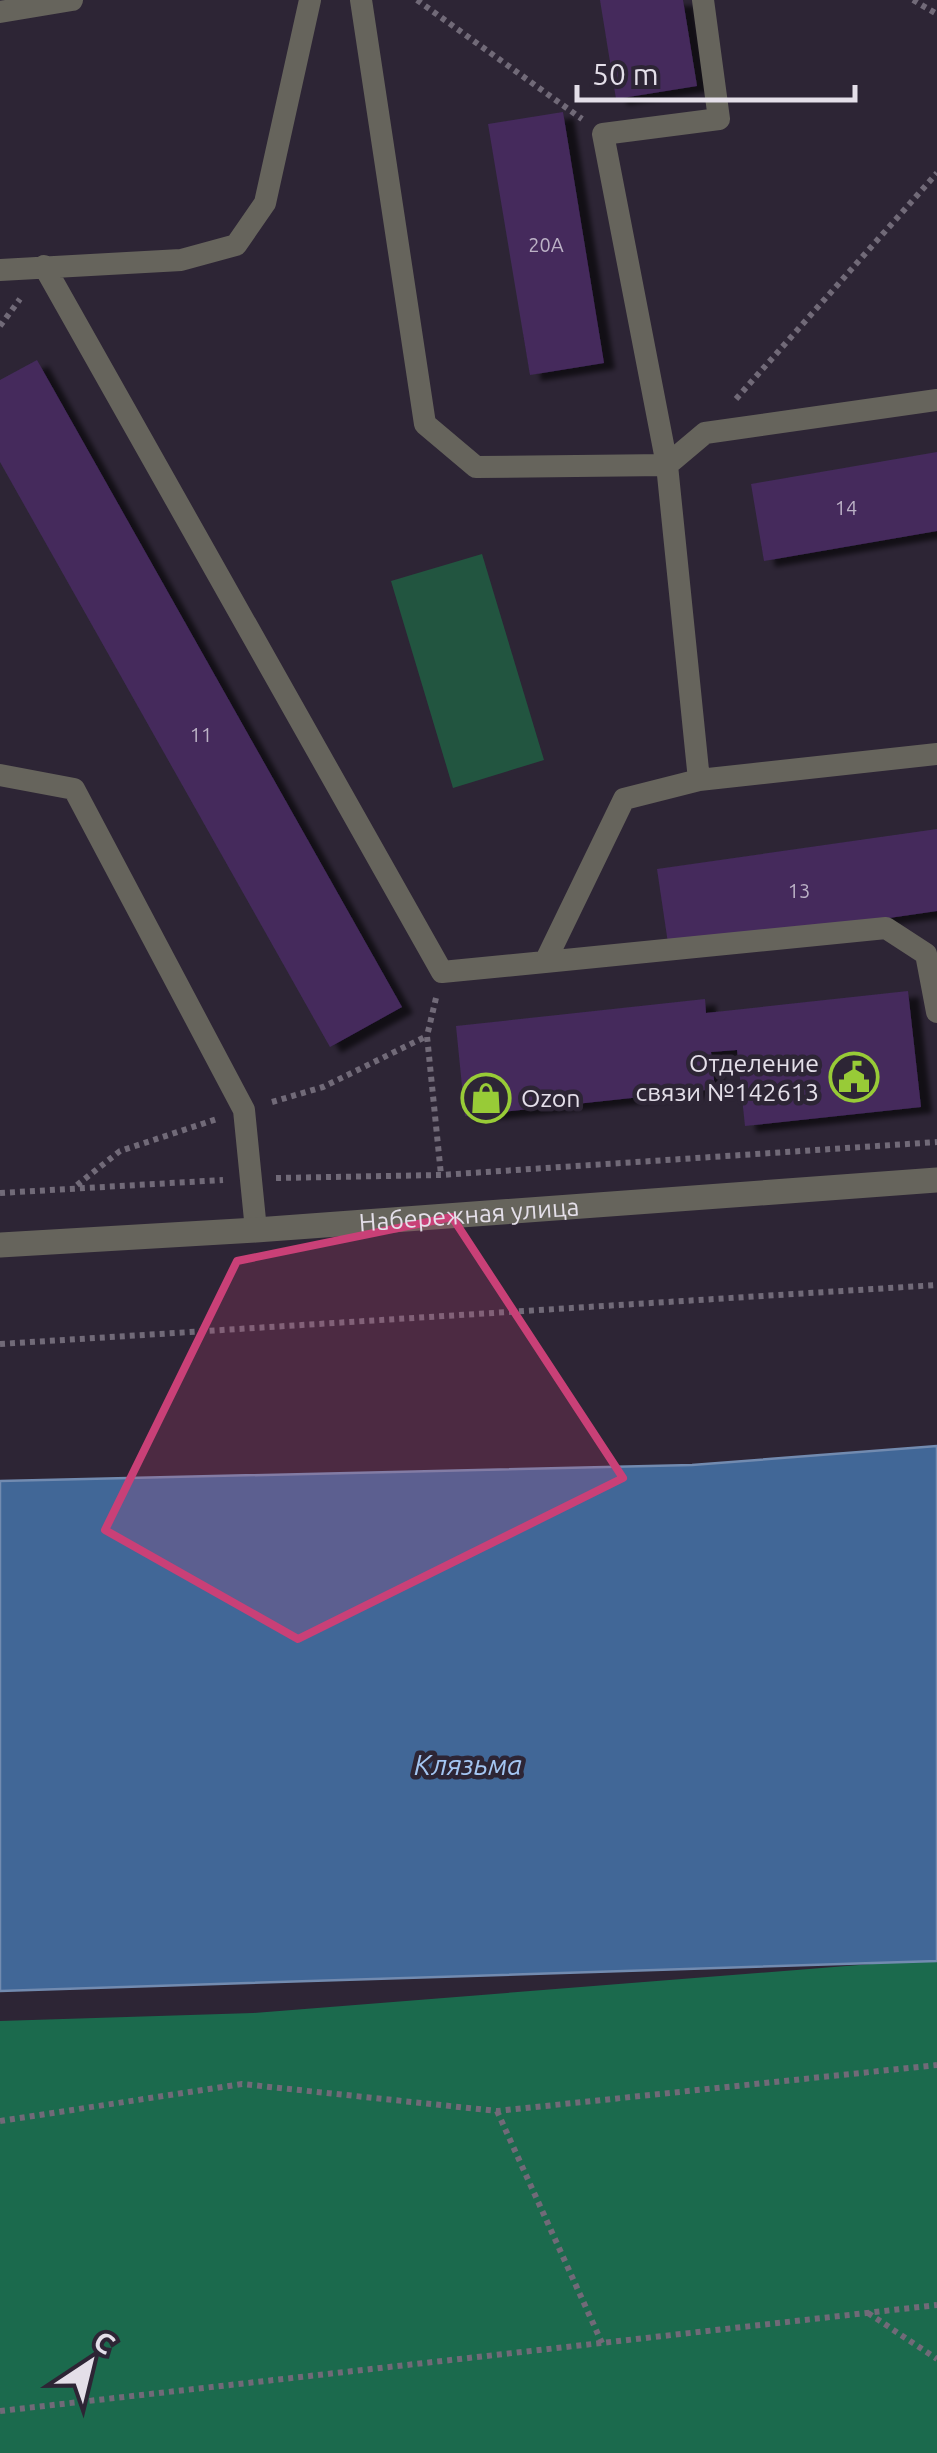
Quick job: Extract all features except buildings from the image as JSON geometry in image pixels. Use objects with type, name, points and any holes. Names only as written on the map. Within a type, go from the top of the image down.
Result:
[{"type":"street","name":"Набережная улица","points":[[0,1245],[937,1180]]},
{"type":"lane","points":[[0,12],[72,0]]},
{"type":"lane","points":[[0,270],[181,260],[236,245],[265,202],[310,0]]},
{"type":"lane","points":[[360,0],[425,424],[476,467],[666,465],[705,433],[937,400]]},
{"type":"lane","points":[[699,780],[666,465],[603,134],[719,120],[703,0]]},
{"type":"lane","points":[[44,266],[442,972],[886,928],[926,954],[937,1012]]},
{"type":"lane","points":[[545,962],[624,799],[699,780],[937,754]]},
{"type":"lane","points":[[0,775],[74,789],[244,1110],[256,1230]]},
{"type":"path","points":[[417,0],[603,134]]},
{"type":"path","points":[[913,0],[937,14]]},
{"type":"path","points":[[705,433],[937,174]]},
{"type":"path","points":[[442,972],[427,1036],[442,1175]]},
{"type":"path","points":[[0,1193],[250,1178],[442,1175],[937,1142]]},
{"type":"path","points":[[0,1344],[937,1285]]},
{"type":"path","points":[[0,2121],[242,2084],[497,2111],[937,2065]]},
{"type":"path","points":[[497,2111],[602,2342]]},
{"type":"path","points":[[0,2411],[937,2304]]},
{"type":"path","points":[[866,2312],[937,2358]]},
{"type":"highlighted area","points":[[452,1217],[623,1478],[298,1639],[105,1530],[237,1261]]},
{"type":"green space","points":[[482,554],[544,760],[453,788],[391,581]]},
{"type":"green space","points":[[937,1961],[937,2453],[0,2453],[0,2021],[253,2013]]},
{"type":"water","name":"Клязьма","points":[[937,1446],[937,1961],[0,1991],[0,1481],[692,1465]]},
{"type":"place","name":"Отделение связи №142613","points":[[854,1077]]},
{"type":"place","name":"Ozon","points":[[486,1098]]}]
